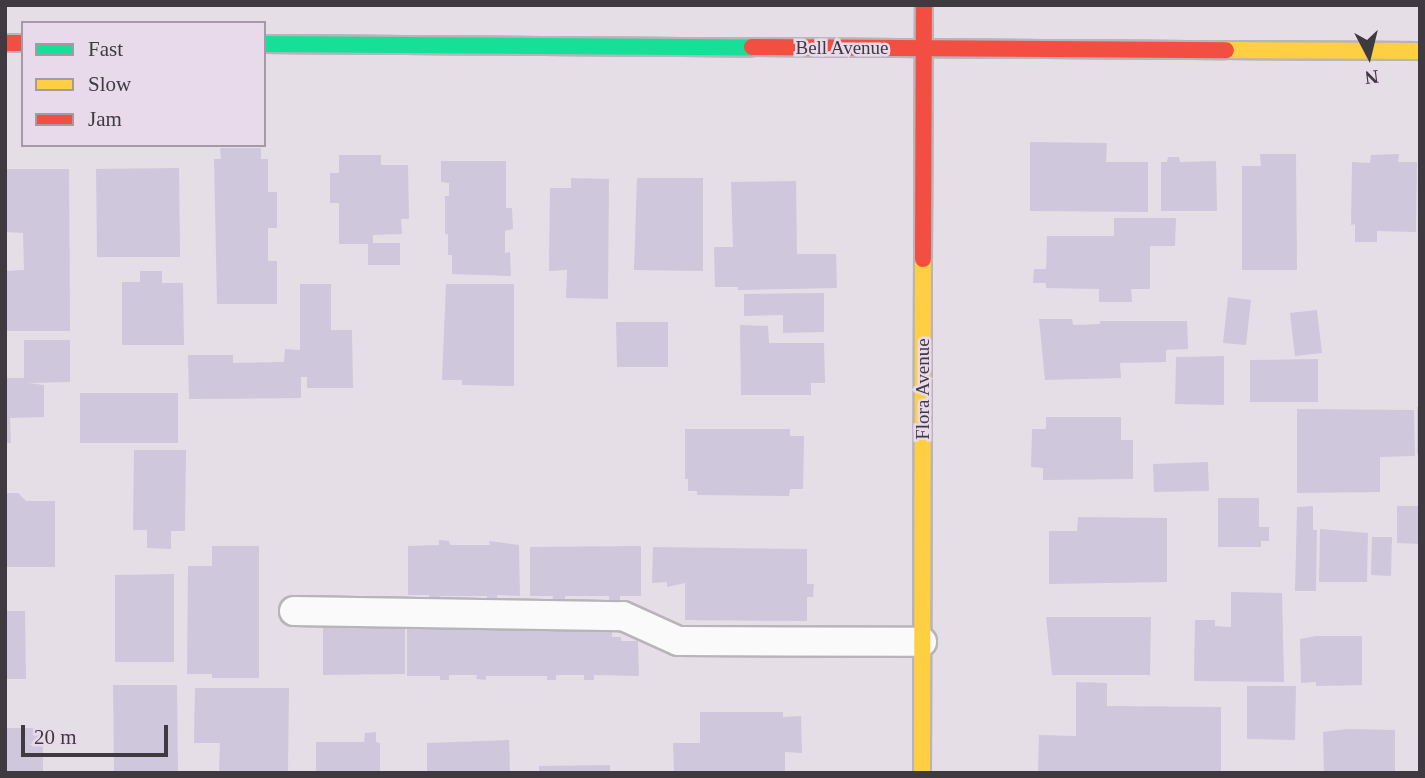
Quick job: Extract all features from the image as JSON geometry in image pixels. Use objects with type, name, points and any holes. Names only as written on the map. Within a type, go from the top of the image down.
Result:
[{"type":"street","name":"Flora Avenue","points":[[922,773],[924,5]]},
{"type":"street","name":"Bell Avenue","points":[[266,44],[1420,51]]},
{"type":"lane","points":[[295,611],[623,615],[678,640],[922,642]]},
{"type":"building","points":[[1030,142],[1107,143],[1106,162],[1148,162],[1148,212],[1030,211]]},
{"type":"building","points":[[220,148],[261,148],[261,159],[268,159],[268,192],[277,192],[277,228],[268,228],[268,261],[277,261],[277,304],[217,304],[214,159],[221,159]]},
{"type":"building","points":[[1260,154],[1296,154],[1297,270],[1242,270],[1242,166],[1261,166]]},
{"type":"building","points":[[1399,154],[1398,162],[1417,162],[1416,232],[1377,231],[1377,242],[1355,242],[1355,224],[1351,225],[1352,162],[1370,163],[1371,155]]},
{"type":"building","points":[[339,155],[381,155],[381,165],[408,165],[409,219],[401,219],[402,234],[373,235],[373,243],[400,243],[400,265],[368,265],[368,244],[339,244],[339,203],[330,203],[330,173],[339,173]]},
{"type":"building","points":[[1168,157],[1179,157],[1180,162],[1216,161],[1217,211],[1161,211],[1161,162],[1167,162]]},
{"type":"building","points":[[441,161],[506,161],[506,208],[512,208],[513,229],[505,231],[505,253],[510,252],[511,276],[452,274],[452,255],[448,255],[448,234],[445,234],[445,196],[449,196],[449,183],[441,182]]},
{"type":"building","points":[[179,168],[180,257],[97,257],[96,169]]},
{"type":"building","points":[[6,169],[69,169],[70,331],[6,331],[6,271],[24,270],[23,233],[6,232]]},
{"type":"building","points":[[571,178],[609,179],[608,299],[566,298],[567,270],[549,271],[550,188],[571,188]]},
{"type":"building","points":[[637,178],[703,178],[703,271],[634,270]]},
{"type":"building","points":[[796,181],[797,254],[836,254],[837,288],[738,290],[738,287],[715,287],[714,247],[733,247],[731,182]]},
{"type":"building","points":[[1114,218],[1176,218],[1175,246],[1150,246],[1150,289],[1131,289],[1132,302],[1099,302],[1099,289],[1046,288],[1046,283],[1033,283],[1034,269],[1046,269],[1047,236],[1114,236]]},
{"type":"building","points":[[140,271],[162,271],[162,283],[183,283],[184,345],[122,345],[122,282],[140,282]]},
{"type":"building","points":[[300,284],[331,284],[331,330],[352,330],[353,388],[307,388],[307,377],[301,377],[301,398],[189,399],[188,355],[233,355],[233,363],[284,362],[285,349],[300,350]]},
{"type":"building","points":[[446,284],[514,284],[514,386],[462,385],[462,380],[442,380]]},
{"type":"building","points":[[824,293],[824,332],[783,333],[783,315],[744,316],[744,294]]},
{"type":"building","points":[[1228,297],[1251,300],[1246,345],[1223,343]]},
{"type":"building","points":[[1317,310],[1322,353],[1295,356],[1290,313]]},
{"type":"building","points":[[1039,319],[1072,319],[1073,325],[1100,324],[1100,321],[1187,321],[1188,349],[1166,350],[1166,362],[1120,363],[1121,378],[1045,380]]},
{"type":"building","points":[[616,322],[668,322],[668,367],[617,367]]},
{"type":"building","points":[[740,325],[768,326],[769,343],[824,343],[825,383],[811,383],[811,395],[741,395]]},
{"type":"building","points":[[24,340],[70,340],[70,382],[28,383],[44,385],[44,417],[10,418],[11,443],[5,443],[6,378],[24,378]]},
{"type":"building","points":[[1224,356],[1224,405],[1175,404],[1176,357]]},
{"type":"building","points":[[1318,359],[1318,402],[1250,402],[1250,360]]},
{"type":"building","points":[[80,393],[178,393],[178,443],[80,443]]},
{"type":"building","points":[[1417,407],[1420,407],[1420,454],[1417,454]]},
{"type":"building","points":[[1297,409],[1414,410],[1415,456],[1380,457],[1380,492],[1297,493]]},
{"type":"building","points":[[1046,417],[1121,417],[1121,440],[1133,440],[1133,479],[1043,480],[1043,468],[1031,467],[1032,429],[1046,429]]},
{"type":"building","points":[[685,429],[790,429],[790,436],[804,436],[803,489],[790,489],[789,496],[697,495],[697,491],[688,491],[688,479],[685,479]]},
{"type":"building","points":[[134,450],[186,450],[185,531],[171,531],[171,549],[147,548],[147,530],[133,530]]},
{"type":"building","points":[[1208,462],[1209,491],[1154,492],[1153,464]]},
{"type":"building","points":[[5,493],[18,493],[26,501],[55,501],[55,567],[5,567]]},
{"type":"building","points":[[1218,498],[1259,498],[1259,527],[1269,527],[1269,541],[1261,541],[1261,547],[1218,547]]},
{"type":"building","points":[[1313,506],[1313,530],[1317,530],[1316,591],[1295,591],[1297,507]]},
{"type":"building","points":[[1397,506],[1420,506],[1420,544],[1397,543]]},
{"type":"building","points":[[1078,517],[1167,518],[1167,582],[1049,584],[1049,531],[1077,531]]},
{"type":"building","points":[[1320,529],[1368,533],[1367,582],[1319,582]]},
{"type":"building","points":[[1372,537],[1392,537],[1391,576],[1371,575]]},
{"type":"building","points":[[439,540],[449,541],[450,545],[490,545],[489,541],[519,545],[520,596],[497,595],[497,601],[487,601],[487,596],[440,596],[440,600],[429,599],[429,595],[408,595],[408,546],[439,545]]},
{"type":"building","points":[[212,546],[259,546],[259,678],[212,678],[212,674],[187,674],[188,566],[212,566]]},
{"type":"building","points":[[641,546],[641,596],[620,596],[620,600],[609,601],[609,596],[565,596],[565,601],[552,601],[553,596],[530,596],[530,547]]},
{"type":"building","points":[[653,547],[807,549],[807,584],[814,584],[813,597],[807,597],[807,621],[685,620],[685,583],[667,587],[667,582],[652,583]]},
{"type":"building","points":[[174,574],[174,662],[115,662],[115,575]]},
{"type":"building","points":[[1231,592],[1282,593],[1284,682],[1194,681],[1195,620],[1215,620],[1215,626],[1231,627]]},
{"type":"building","points":[[5,611],[25,611],[26,679],[5,679]]},
{"type":"building","points":[[1046,617],[1151,617],[1150,675],[1052,675]]},
{"type":"building","points":[[323,623],[405,623],[405,674],[323,675]]},
{"type":"building","points":[[407,626],[595,626],[595,632],[612,632],[612,637],[621,637],[621,641],[638,641],[639,676],[594,675],[594,680],[584,680],[584,675],[556,675],[556,680],[547,680],[547,676],[486,676],[486,680],[476,679],[477,675],[449,675],[449,680],[440,680],[440,676],[407,676]]},
{"type":"building","points":[[1316,636],[1362,636],[1362,685],[1316,686],[1316,682],[1301,683],[1300,639]]},
{"type":"building","points":[[1076,682],[1107,683],[1107,706],[1221,707],[1221,772],[1038,773],[1039,735],[1076,736]]},
{"type":"building","points":[[113,685],[177,685],[178,773],[114,773]]},
{"type":"building","points":[[1247,686],[1296,686],[1295,740],[1247,739]]},
{"type":"building","points":[[195,688],[289,688],[288,773],[224,773],[219,770],[220,743],[194,743]]},
{"type":"building","points":[[700,712],[783,712],[783,717],[801,716],[802,753],[785,752],[785,773],[674,773],[673,743],[700,743]]},
{"type":"building","points":[[5,728],[43,728],[43,773],[5,773]]},
{"type":"building","points":[[1347,729],[1395,730],[1395,773],[1324,773],[1323,732]]},
{"type":"building","points":[[376,732],[376,742],[380,743],[380,773],[316,773],[316,742],[364,742],[365,733]]},
{"type":"building","points":[[509,740],[510,773],[427,773],[427,743]]},
{"type":"building","points":[[610,765],[610,773],[539,773],[539,766]]},
{"type":"traffic: fast","points":[[266,44],[752,47]]},
{"type":"traffic: slow","points":[[1226,50],[1420,51]]},
{"type":"traffic: slow","points":[[922,773],[923,259]]},
{"type":"traffic: jam","points":[[923,259],[924,5]]},
{"type":"traffic: jam","points":[[5,43],[21,43]]},
{"type":"traffic: jam","points":[[752,47],[1226,50]]}]
